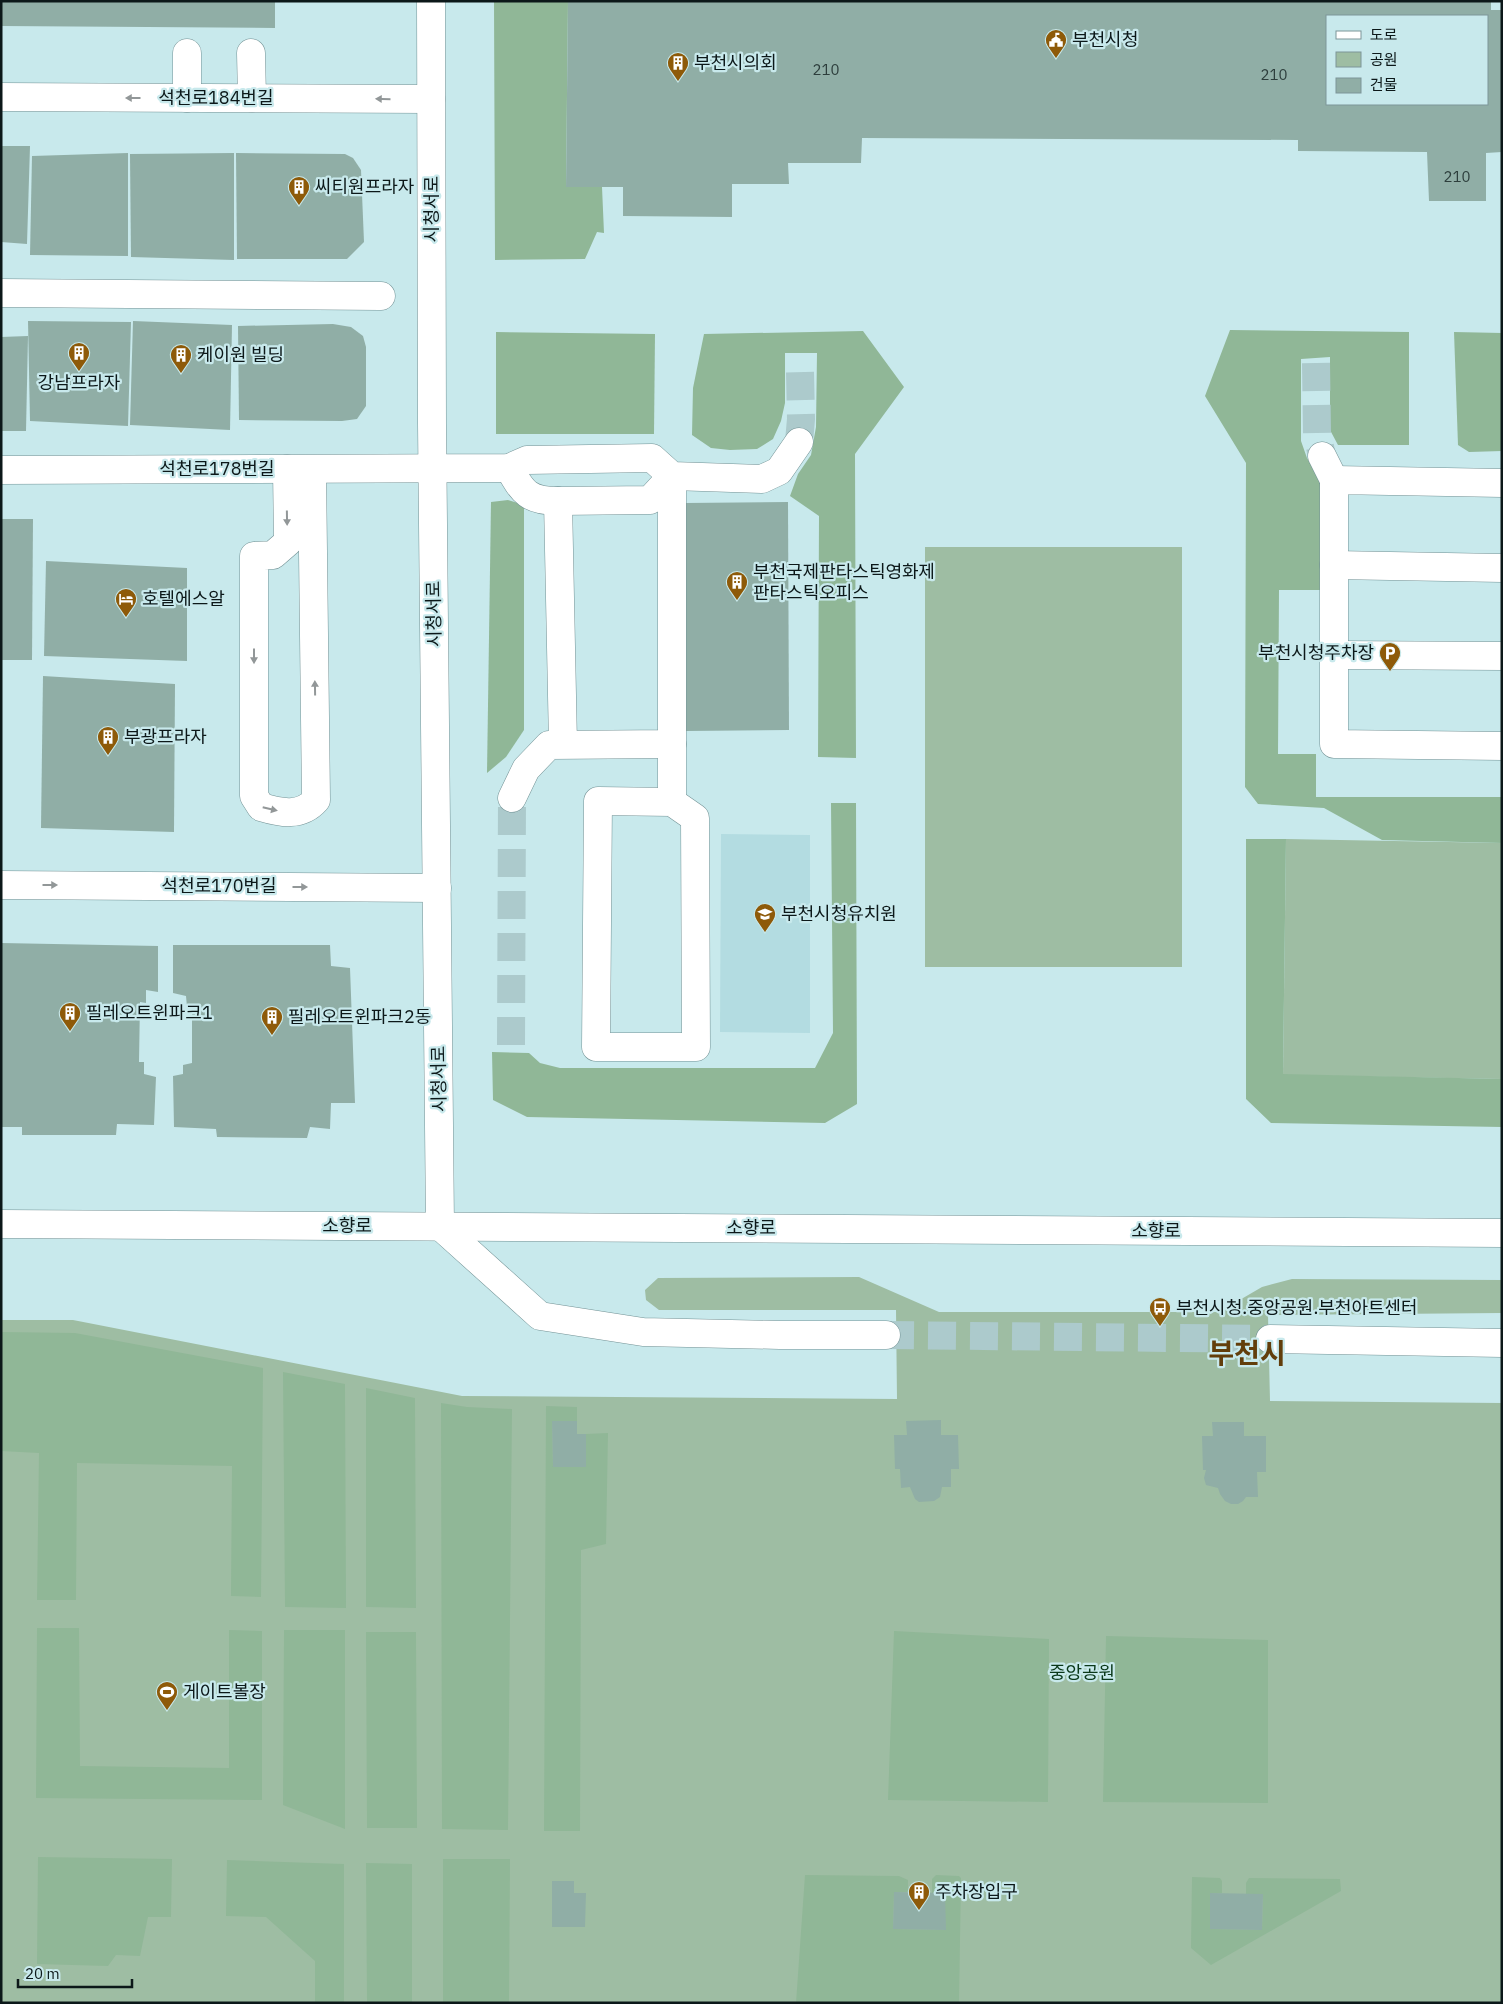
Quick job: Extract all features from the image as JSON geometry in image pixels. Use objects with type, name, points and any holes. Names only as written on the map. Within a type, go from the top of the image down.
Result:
[{"type":"street","name":"시청서로","points":[[431,1],[440,1226]]},
{"type":"street","points":[[187,53],[187,98]]},
{"type":"street","points":[[251,54],[252,98]]},
{"type":"street","name":"석천로184번길","points":[[1,97],[431,99]]},
{"type":"street","points":[[1,292],[381,296]]},
{"type":"street","points":[[509,468],[521,489],[540,501],[650,500],[672,476],[762,479],[779,471],[799,442]]},
{"type":"street","name":"석천로178번길","points":[[1,470],[509,468],[527,460],[652,458],[672,476]]},
{"type":"street","points":[[1502,483],[1328,468],[1334,565],[1334,744],[1502,746]]},
{"type":"street","points":[[299,470],[316,800],[308,808],[292,813],[261,807],[254,796],[254,556],[273,555],[288,542],[299,470]]},
{"type":"street","points":[[672,476],[672,802]]},
{"type":"street","points":[[558,501],[563,744]]},
{"type":"street","points":[[1334,565],[1502,568]]},
{"type":"street","points":[[1334,655],[1502,656]]},
{"type":"street","points":[[512,798],[526,768],[549,744],[672,744]]},
{"type":"street","points":[[598,801],[672,802],[695,818],[696,1047],[596,1046],[598,801]]},
{"type":"street","name":"석천로170번길","points":[[1,885],[437,888]]},
{"type":"street","name":"소향로","points":[[1,1224],[1502,1233]]},
{"type":"street","points":[[440,1226],[540,1316],[644,1332],[780,1336],[886,1335]]},
{"type":"street","points":[[1270,1340],[1502,1344]]},
{"type":"shaded area","name":"부천시청유치원","points":[[721,834],[810,835],[810,1033],[720,1032]]},
{"type":"green space","points":[[494,1],[568,1],[566,187],[602,187],[604,233],[597,232],[585,259],[495,260]]},
{"type":"green space","points":[[1230,330],[1409,332],[1409,445],[1338,445],[1330,430],[1330,357],[1301,359],[1301,441],[1307,458],[1322,483],[1323,590],[1279,590],[1278,754],[1316,754],[1316,797],[1502,797],[1502,843],[1382,840],[1324,808],[1258,804],[1245,787],[1246,463],[1205,396]]},
{"type":"green space","points":[[863,331],[904,387],[855,454],[856,758],[818,757],[819,516],[790,496],[798,474],[811,455],[816,427],[817,353],[785,353],[785,403],[781,421],[773,439],[757,449],[730,450],[711,448],[692,435],[693,388],[704,334]]},
{"type":"green space","points":[[496,332],[655,334],[654,434],[496,434]]},
{"type":"green space","points":[[1454,332],[1502,333],[1502,451],[1469,452],[1458,445]]},
{"type":"green space","points":[[508,500],[524,505],[524,730],[506,757],[487,773],[491,502]]},
{"type":"green space","points":[[925,547],[1182,547],[1182,967],[925,967]]},
{"type":"green space","points":[[831,803],[856,803],[857,1104],[825,1123],[527,1117],[493,1100],[492,1052],[529,1053],[540,1063],[560,1068],[815,1068],[833,1033]]},
{"type":"green space","points":[[1246,839],[1286,839],[1283,1074],[1502,1079],[1502,1127],[1271,1123],[1246,1099]]},
{"type":"green space","points":[[1286,839],[1502,843],[1502,1079],[1283,1075]]},
{"type":"green space","name":"중앙공원","points":[[859,1277],[939,1312],[1219,1312],[1262,1287],[1292,1279],[1502,1280],[1502,1313],[1268,1315],[1270,1401],[1502,1403],[1502,2003],[1,2003],[1,1320],[73,1320],[462,1396],[897,1399],[896,1310],[659,1310],[646,1300],[645,1290],[658,1278]]},
{"type":"green space","points":[[1,1332],[75,1333],[263,1368],[261,1597],[231,1596],[232,1466],[77,1463],[76,1600],[37,1600],[39,1453],[1,1451]]},
{"type":"green space","points":[[283,1372],[345,1384],[346,1608],[285,1607]]},
{"type":"green space","points":[[366,1388],[415,1398],[416,1608],[366,1607]]},
{"type":"green space","points":[[441,1403],[467,1407],[512,1409],[508,1830],[442,1829]]},
{"type":"green space","points":[[546,1406],[577,1407],[577,1421],[552,1421],[553,1467],[586,1467],[586,1434],[608,1433],[606,1544],[581,1550],[580,1831],[544,1831]]},
{"type":"green space","points":[[37,1628],[79,1628],[80,1766],[229,1768],[229,1630],[262,1631],[262,1800],[36,1798]]},
{"type":"green space","points":[[284,1630],[345,1630],[345,1829],[283,1805]]},
{"type":"green space","points":[[894,1631],[1049,1639],[1048,1802],[888,1800]]},
{"type":"green space","points":[[366,1632],[416,1632],[417,1828],[367,1828]]},
{"type":"green space","points":[[1106,1636],[1268,1640],[1268,1803],[1103,1802]]},
{"type":"green space","points":[[38,1857],[172,1859],[171,1917],[148,1917],[140,1956],[116,1955],[108,1966],[37,1964]]},
{"type":"green space","points":[[443,1859],[510,1859],[509,2003],[443,2003]]},
{"type":"green space","points":[[227,1860],[344,1864],[344,2003],[315,2003],[315,1961],[266,1917],[226,1916]]},
{"type":"green space","points":[[366,1863],[412,1864],[412,2003],[367,2003]]},
{"type":"green space","points":[[805,1875],[899,1876],[908,1880],[908,1892],[894,1892],[893,1929],[945,1930],[945,1893],[932,1893],[932,1879],[936,1875],[959,1876],[961,1878],[959,2003],[796,2003]]},
{"type":"green space","points":[[1192,1877],[1220,1878],[1222,1881],[1222,1893],[1210,1893],[1210,1929],[1262,1930],[1263,1894],[1246,1894],[1246,1883],[1249,1878],[1340,1879],[1341,1891],[1211,1965],[1191,1948]]},
{"type":"building","points":[[1,1],[275,1],[275,28],[1,26]]},
{"type":"building","points":[[568,1],[1491,1],[1491,10],[1502,10],[1502,152],[1486,153],[1486,201],[1429,201],[1427,152],[1298,151],[1298,140],[862,138],[861,163],[788,163],[789,184],[732,184],[732,217],[623,216],[623,187],[566,187]]},
{"type":"building","points":[[1,146],[30,146],[27,244],[1,242]]},
{"type":"building","points":[[128,153],[128,256],[30,255],[32,156]]},
{"type":"building","points":[[234,153],[234,260],[131,257],[130,154]]},
{"type":"building","name":"씨티원프라자","points":[[236,153],[345,154],[353,158],[361,170],[364,242],[347,259],[237,259]]},
{"type":"building","name":"강남프라자","points":[[28,321],[131,322],[128,426],[30,421]]},
{"type":"building","name":"케이원 빌딩","points":[[133,321],[232,325],[230,430],[130,425]]},
{"type":"building","points":[[333,324],[351,327],[363,336],[366,347],[366,406],[357,419],[342,421],[239,420],[238,326]]},
{"type":"building","points":[[28,336],[26,431],[1,431],[1,337]]},
{"type":"building","name":"부천국제판타스틱영화제 판타스틱오피스","points":[[788,502],[789,730],[686,731],[685,503]]},
{"type":"building","points":[[1,519],[33,519],[32,660],[1,660]]},
{"type":"building","points":[[46,561],[187,568],[187,661],[44,656]]},
{"type":"building","name":"부광프라자","points":[[43,676],[175,684],[174,832],[41,828]]},
{"type":"building","name":"필레오트윈파크1","points":[[1,943],[158,946],[158,992],[146,990],[146,1003],[140,1002],[139,1062],[144,1062],[144,1074],[156,1077],[154,1125],[117,1124],[116,1135],[22,1135],[22,1127],[1,1127]]},
{"type":"building","name":"필레오트윈파크2동","points":[[173,945],[330,945],[331,966],[350,968],[355,1103],[331,1103],[330,1129],[310,1127],[307,1138],[217,1137],[216,1129],[174,1127],[173,1076],[183,1074],[183,1065],[192,1063],[192,1009],[187,1007],[186,996],[173,993]]},
{"type":"building","points":[[941,1420],[941,1435],[958,1435],[959,1469],[951,1469],[951,1487],[942,1487],[940,1497],[934,1501],[919,1502],[915,1499],[910,1487],[901,1488],[900,1469],[895,1469],[894,1435],[907,1435],[906,1421]]},
{"type":"building","points":[[552,1421],[577,1421],[577,1434],[586,1434],[586,1467],[553,1467]]},
{"type":"building","points":[[1212,1422],[1244,1422],[1244,1436],[1266,1436],[1266,1472],[1257,1472],[1258,1497],[1246,1497],[1238,1504],[1231,1504],[1225,1501],[1218,1488],[1206,1485],[1204,1478],[1206,1470],[1203,1470],[1202,1436],[1213,1436]]},
{"type":"building","points":[[552,1881],[574,1881],[574,1893],[586,1893],[585,1927],[552,1927]]},
{"type":"building","name":"주차장입구","points":[[894,1892],[945,1893],[946,1930],[893,1929]]},
{"type":"building","points":[[1210,1893],[1263,1894],[1262,1930],[1210,1929]]},
{"type":"tunnel","points":[[1316,363],[1317,433],[1322,456]]},
{"type":"tunnel","points":[[799,442],[801,419],[800,372]]},
{"type":"tunnel","points":[[511,1045],[512,798]]},
{"type":"tunnel","points":[[886,1335],[1270,1339]]},
{"type":"place","name":"부천시청","points":[[1056,59]]},
{"type":"place","name":"부천시의회","points":[[678,82]]},
{"type":"place","name":"씨티원프라자","points":[[299,206]]},
{"type":"place","name":"강남프라자","points":[[79,372]]},
{"type":"place","name":"케이원 빌딩","points":[[181,374]]},
{"type":"place","name":"부천국제판타스틱영화제 판타스틱오피스","points":[[737,601]]},
{"type":"place","name":"호텔에스알","points":[[126,618]]},
{"type":"place","name":"부천시청주차장","points":[[1390,672]]},
{"type":"place","name":"부광프라자","points":[[108,756]]},
{"type":"place","name":"부천시청유치원","points":[[765,933]]},
{"type":"place","name":"필레오트윈파크1","points":[[70,1032]]},
{"type":"place","name":"필레오트윈파크2동","points":[[272,1036]]},
{"type":"place","name":"부천시청.중앙공원.부천아트센터","points":[[1160,1327]]},
{"type":"place","name":"게이트볼장","points":[[167,1711]]},
{"type":"place","name":"주차장입구","points":[[919,1911]]},
{"type":"district","name":"부천시","points":[[1247,1353]]}]
